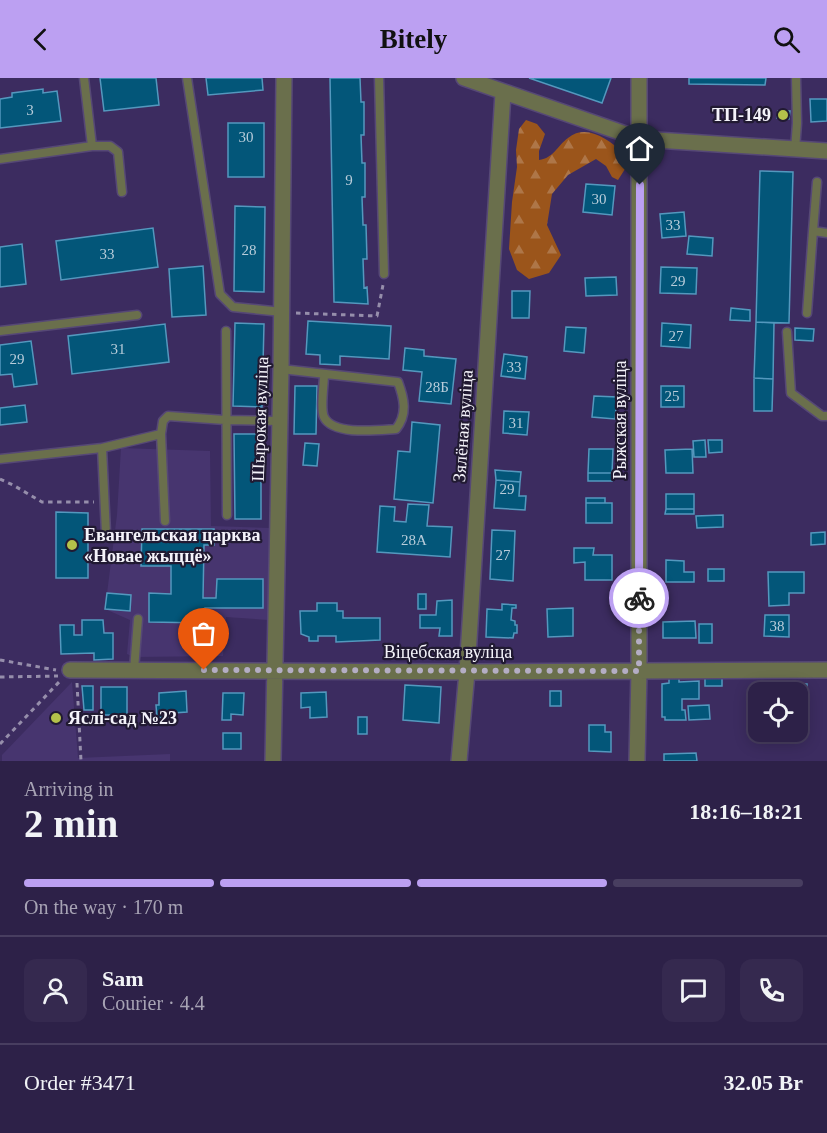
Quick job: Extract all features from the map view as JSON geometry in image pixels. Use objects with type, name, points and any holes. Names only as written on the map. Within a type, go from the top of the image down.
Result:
[{"type":"street","name":"Шырокая вуліца","points":[[273,761],[284,78]]},
{"type":"street","points":[[464,78],[640,139],[827,151]]},
{"type":"street","name":"Рыжская вуліца","points":[[637,761],[639,78]]},
{"type":"street","name":"Зялёная вуліца","points":[[459,761],[467,672],[503,93]]},
{"type":"street","name":"Віцебская вуліца","points":[[73,670],[467,672],[827,670]]},
{"type":"lane","points":[[84,78],[92,147]]},
{"type":"lane","points":[[187,78],[220,294],[233,307],[282,312]]},
{"type":"lane","points":[[379,78],[384,274]]},
{"type":"lane","points":[[795,150],[796,78]]},
{"type":"lane","points":[[0,159],[92,147],[110,147],[118,152],[122,192]]},
{"type":"lane","points":[[807,313],[817,182]]},
{"type":"lane","points":[[813,231],[827,233]]},
{"type":"lane","points":[[0,331],[136,315]]},
{"type":"lane","points":[[226,331],[227,515]]},
{"type":"lane","points":[[787,332],[791,393],[822,416],[827,416]]},
{"type":"lane","points":[[281,369],[398,381],[404,399],[403,420],[396,429],[339,428],[329,424],[323,416],[324,375]]},
{"type":"lane","points":[[165,521],[160,434],[168,416],[279,421]]},
{"type":"lane","points":[[0,459],[102,448],[160,434]]},
{"type":"lane","points":[[102,448],[106,533]]},
{"type":"lane","points":[[134,670],[138,619]]},
{"type":"path","points":[[282,312],[377,316],[384,274]]},
{"type":"path","points":[[0,479],[13,484],[42,502],[94,502],[94,512]]},
{"type":"path","points":[[0,660],[48,669],[73,670],[81,761]]},
{"type":"path","points":[[0,677],[64,676],[0,744]]},
{"type":"shaded area","points":[[121,448],[210,451],[211,526],[270,528],[269,620],[226,617],[223,656],[134,657],[127,654],[130,620],[105,609],[117,515]]},
{"type":"shaded area","name":"Яслі-сад №23","points":[[72,682],[78,758],[170,754],[170,761],[2,761],[2,755]]},
{"type":"green space","points":[[526,120],[537,124],[545,134],[539,151],[539,160],[548,157],[568,138],[582,132],[604,138],[623,152],[625,169],[618,180],[612,177],[606,166],[596,159],[568,175],[552,194],[547,225],[561,255],[549,273],[529,279],[517,270],[509,249],[517,167],[516,150],[519,129]]},
{"type":"building","points":[[100,78],[156,78],[159,105],[104,111]]},
{"type":"building","points":[[206,78],[262,78],[263,90],[208,95]]},
{"type":"building","points":[[330,78],[360,78],[361,102],[364,102],[364,135],[361,135],[362,163],[365,163],[365,197],[362,197],[367,259],[363,259],[364,288],[367,287],[368,304],[334,302]]},
{"type":"building","points":[[529,78],[611,78],[602,103]]},
{"type":"building","points":[[689,78],[766,78],[765,85],[689,84]]},
{"type":"building","points":[[43,89],[43,93],[57,91],[61,121],[0,128],[0,99],[12,97],[12,93]]},
{"type":"building","points":[[810,99],[827,99],[827,121],[811,122]]},
{"type":"building","name":"ТП-149","points":[[778,111],[790,111],[789,119],[777,118]]},
{"type":"building","points":[[228,123],[264,123],[264,177],[228,177]]},
{"type":"building","points":[[760,171],[793,172],[789,323],[756,322]]},
{"type":"building","points":[[586,184],[615,186],[612,215],[583,212]]},
{"type":"building","points":[[235,206],[265,207],[264,292],[234,291]]},
{"type":"building","points":[[684,212],[686,236],[662,238],[660,214]]},
{"type":"building","points":[[153,228],[158,267],[61,280],[56,241]]},
{"type":"building","points":[[689,236],[713,238],[712,256],[687,254]]},
{"type":"building","points":[[22,244],[26,284],[0,287],[0,247]]},
{"type":"building","points":[[203,266],[206,315],[172,317],[169,269]]},
{"type":"building","points":[[661,267],[697,268],[696,294],[660,293]]},
{"type":"building","points":[[616,277],[617,295],[586,296],[585,278]]},
{"type":"building","points":[[512,291],[530,291],[529,318],[512,318]]},
{"type":"building","points":[[731,308],[750,310],[750,321],[730,320]]},
{"type":"building","points":[[308,321],[391,326],[389,359],[340,356],[340,365],[320,364],[320,355],[306,354]]},
{"type":"building","points":[[756,322],[774,323],[773,379],[754,378]]},
{"type":"building","points":[[235,323],[264,324],[262,407],[233,406]]},
{"type":"building","points":[[662,323],[691,325],[690,348],[661,346]]},
{"type":"building","points":[[165,324],[169,362],[72,374],[68,336]]},
{"type":"building","points":[[566,327],[586,328],[584,353],[564,351]]},
{"type":"building","points":[[795,328],[814,329],[813,341],[795,340]]},
{"type":"building","points":[[31,341],[37,384],[14,387],[12,374],[0,375],[0,345]]},
{"type":"building","points":[[405,348],[424,350],[424,356],[456,359],[451,404],[419,401],[422,372],[403,370]]},
{"type":"building","points":[[504,354],[527,357],[525,379],[501,376]]},
{"type":"building","points":[[754,378],[773,379],[772,411],[754,411]]},
{"type":"building","points":[[295,386],[317,386],[316,434],[294,434]]},
{"type":"building","points":[[661,386],[684,386],[684,407],[661,407]]},
{"type":"building","points":[[594,396],[617,397],[615,419],[592,417]]},
{"type":"building","points":[[25,405],[27,422],[0,425],[0,408]]},
{"type":"building","points":[[504,411],[529,412],[527,435],[503,433]]},
{"type":"building","points":[[412,422],[440,425],[433,503],[394,499],[398,451],[410,452]]},
{"type":"building","points":[[234,434],[261,434],[261,519],[235,519]]},
{"type":"building","points":[[705,440],[706,457],[694,457],[693,441]]},
{"type":"building","points":[[708,440],[722,440],[722,452],[709,453]]},
{"type":"building","points":[[305,443],[319,444],[317,466],[303,465]]},
{"type":"building","points":[[589,449],[613,449],[612,473],[588,473]]},
{"type":"building","points":[[692,449],[693,473],[666,473],[665,450]]},
{"type":"building","points":[[495,470],[521,472],[520,482],[496,480]]},
{"type":"building","points":[[588,473],[612,473],[612,481],[588,481]]},
{"type":"building","points":[[496,480],[520,482],[519,496],[526,496],[525,510],[494,508]]},
{"type":"building","points":[[666,494],[694,494],[694,509],[666,509]]},
{"type":"building","points":[[586,498],[605,498],[605,503],[586,503]]},
{"type":"building","points":[[586,503],[612,503],[612,523],[586,523]]},
{"type":"building","points":[[408,504],[429,505],[427,526],[452,527],[450,557],[377,552],[380,506],[395,507],[394,521],[406,522]]},
{"type":"building","points":[[666,509],[694,509],[694,514],[665,514]]},
{"type":"building","name":"Евангельская царква «Новае жыццё»","points":[[56,512],[88,513],[88,578],[56,578]]},
{"type":"building","points":[[723,515],[723,527],[697,528],[696,516]]},
{"type":"building","points":[[142,529],[214,529],[214,545],[204,545],[203,598],[216,598],[217,579],[263,579],[263,608],[205,608],[205,623],[149,622],[149,593],[171,594],[171,566],[141,566]]},
{"type":"building","points":[[492,530],[515,531],[513,581],[490,579]]},
{"type":"building","points":[[825,532],[825,544],[811,545],[811,533]]},
{"type":"building","points":[[574,548],[594,548],[593,555],[612,555],[612,580],[585,580],[585,562],[574,563]]},
{"type":"building","points":[[666,560],[684,561],[684,572],[694,572],[694,582],[666,582]]},
{"type":"building","points":[[708,569],[724,569],[724,581],[708,581]]},
{"type":"building","points":[[768,572],[804,572],[804,593],[789,593],[789,605],[769,606]]},
{"type":"building","points":[[107,593],[131,595],[130,611],[105,609]]},
{"type":"building","points":[[418,594],[426,594],[426,609],[418,609]]},
{"type":"building","points":[[452,600],[452,636],[439,636],[440,628],[420,628],[420,615],[436,615],[437,601]]},
{"type":"building","points":[[317,603],[337,603],[337,611],[343,611],[343,618],[380,618],[380,640],[336,642],[336,636],[318,636],[318,641],[309,641],[309,637],[301,634],[300,611],[317,611]]},
{"type":"building","points":[[502,604],[516,605],[516,608],[512,608],[511,620],[517,625],[517,633],[514,633],[513,638],[486,637],[487,609],[502,610]]},
{"type":"building","points":[[573,608],[573,636],[548,637],[547,609]]},
{"type":"building","points":[[765,615],[789,615],[789,637],[764,636]]},
{"type":"building","points":[[82,620],[103,620],[104,633],[113,633],[113,659],[94,660],[94,653],[61,654],[60,625],[74,625],[74,635],[82,635]]},
{"type":"building","points":[[695,621],[696,638],[663,638],[663,622]]},
{"type":"building","points":[[699,624],[712,624],[712,643],[699,643]]},
{"type":"building","points":[[705,677],[722,677],[722,686],[705,686]]},
{"type":"building","points":[[669,678],[679,678],[679,682],[699,681],[699,699],[682,699],[682,710],[685,710],[686,720],[665,720],[665,717],[662,717],[662,684],[669,683]]},
{"type":"building","points":[[405,685],[441,687],[439,723],[403,720]]},
{"type":"building","points":[[82,686],[93,686],[93,710],[84,710]]},
{"type":"building","points":[[101,687],[127,687],[127,715],[101,715]]},
{"type":"building","points":[[186,691],[187,712],[173,713],[173,717],[157,718],[156,705],[159,705],[159,693]]},
{"type":"building","points":[[550,691],[561,691],[561,706],[550,706]]},
{"type":"building","points":[[326,692],[327,717],[310,718],[310,707],[301,708],[301,693]]},
{"type":"building","points":[[223,693],[244,693],[243,715],[231,714],[231,720],[222,720]]},
{"type":"building","points":[[709,705],[710,719],[689,720],[688,706]]},
{"type":"building","points":[[358,717],[367,717],[367,734],[358,734]]},
{"type":"building","points":[[589,725],[605,725],[605,732],[611,732],[611,752],[589,751]]},
{"type":"building","points":[[223,733],[241,733],[241,749],[223,749]]},
{"type":"building","points":[[696,753],[697,761],[664,761],[664,754]]},
{"type":"way so far","points":[[204,670],[639,671],[639,598]]},
{"type":"place","name":"ТП-149","points":[[783,115]]},
{"type":"place","name":"Евангельская царква «Новае жыццё»","points":[[72,545]]},
{"type":"place","name":"Яслі-сад №23","points":[[56,718]]},
{"type":"route","points":[[639,598],[640,185]]}]
